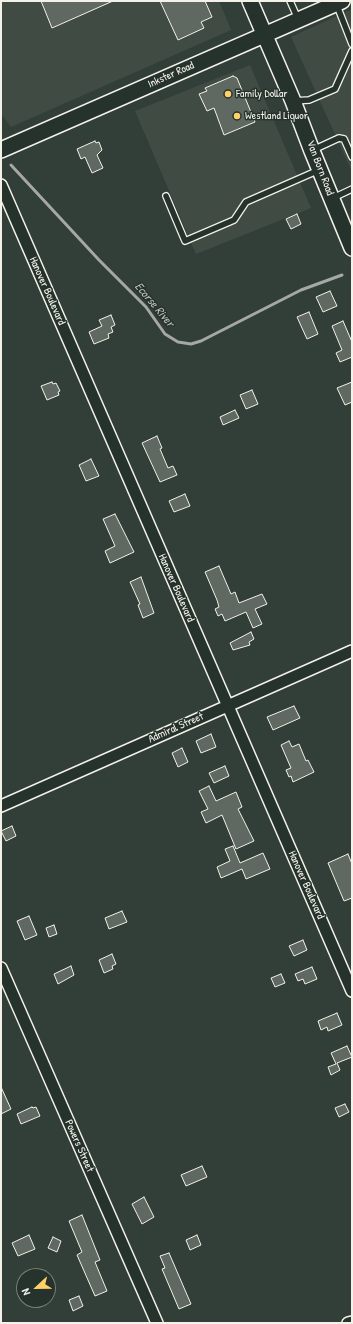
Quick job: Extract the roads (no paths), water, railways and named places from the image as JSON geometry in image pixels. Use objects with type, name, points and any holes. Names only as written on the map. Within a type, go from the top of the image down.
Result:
[{"type":"main road","name":"Van Born Road","points":[[250,1],[293,101],[319,170],[352,248]]},
{"type":"main road","name":"Inkster Road","points":[[1,150],[298,19],[340,2]]},
{"type":"street","name":"Hanover Boulevard","points":[[1,185],[352,991]]},
{"type":"street","name":"Admiral Street","points":[[1,806],[352,651]]},
{"type":"street","name":"Powers Street","points":[[1,968],[157,1323]]},
{"type":"street","points":[[348,1323],[352,1322]]},
{"type":"lane","points":[[290,1],[298,19]]},
{"type":"lane","points":[[340,2],[352,44]]},
{"type":"lane","points":[[293,101],[309,100],[335,89],[352,51]]},
{"type":"lane","points":[[312,151],[338,138],[344,139],[352,158]]},
{"type":"lane","points":[[166,196],[185,241],[234,220],[246,202],[319,170]]},
{"type":"lane","points":[[332,199],[352,189]]},
{"type":"waterway","name":"Ecorse River","points":[[11,165],[99,260],[146,307],[165,334],[178,342],[191,344],[201,341],[301,290],[342,275]]},
{"type":"place","name":"Family Dollar","points":[[228,94]]},
{"type":"place","name":"Westland Liquor","points":[[237,116]]}]
